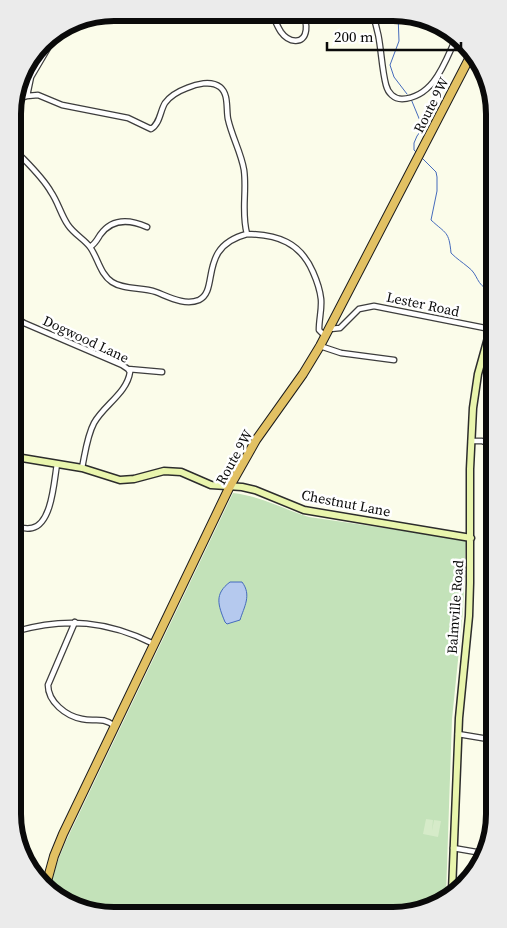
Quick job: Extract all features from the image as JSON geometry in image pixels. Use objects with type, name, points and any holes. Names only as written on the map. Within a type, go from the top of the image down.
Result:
[{"type":"highway","name":"Route 9W","points":[[48,880],[57,848],[76,807],[156,645],[230,486],[256,440],[304,374],[330,329],[468,60]]},
{"type":"street","points":[[275,21],[285,37],[297,41],[305,37],[306,21]]},
{"type":"street","points":[[374,21],[380,40],[386,87],[394,97],[400,99],[414,97],[430,87],[454,44]]},
{"type":"street","points":[[28,96],[28,90],[35,69],[46,51]]},
{"type":"street","points":[[23,98],[38,95],[62,105],[122,116],[151,129],[155,126],[166,102],[175,94],[205,83],[217,85],[225,93],[228,118],[242,159],[245,190],[243,214],[247,234]]},
{"type":"street","points":[[21,157],[47,185],[66,222],[90,247],[105,275],[115,283],[154,291],[181,301],[193,302],[203,298],[206,293],[216,258],[223,245],[247,234],[279,239],[292,245],[304,256],[319,287],[321,308],[320,330],[325,336]]},
{"type":"street","points":[[90,247],[113,223],[132,221],[147,227]]},
{"type":"street","name":"Lester Road","points":[[330,329],[340,328],[359,309],[374,306],[486,327]]},
{"type":"street","name":"Dogwood Lane","points":[[21,322],[128,369],[130,372],[127,384],[94,423],[82,468]]},
{"type":"street","name":"Balmville Road","points":[[452,885],[458,734],[469,616],[471,441],[476,386],[486,345]]},
{"type":"street","points":[[320,346],[341,353],[394,360]]},
{"type":"street","points":[[128,369],[162,372]]},
{"type":"street","points":[[471,441],[486,443]]},
{"type":"street","name":"Chestnut Lane","points":[[21,458],[82,468],[109,477],[126,480],[172,471],[181,472],[211,485],[255,490],[304,510],[471,538]]},
{"type":"street","points":[[21,527],[35,527],[41,524],[46,516],[57,464]]},
{"type":"street","points":[[21,630],[44,624],[74,622],[118,630],[156,645]]},
{"type":"street","points":[[74,622],[48,685],[49,694],[60,708],[71,715],[84,720],[104,720],[116,726]]},
{"type":"street","points":[[458,734],[486,739]]},
{"type":"street","points":[[453,848],[477,852]]},
{"type":"green space","points":[[233,493],[262,500],[309,517],[466,540],[463,611],[452,719],[446,890],[417,904],[393,907],[102,906],[79,900],[51,883],[66,841]]},
{"type":"green space","points":[[426,819],[433,820],[432,831],[434,820],[441,821],[438,837],[423,834]]},
{"type":"water","points":[[230,582],[242,582],[247,596],[240,620],[227,624],[219,605],[219,600],[221,591]]},
{"type":"waterway","points":[[398,21],[399,41],[390,65],[394,77],[407,94]]},
{"type":"waterway","points":[[411,99],[423,128],[414,143],[414,150],[416,152]]},
{"type":"waterway","points":[[422,158],[436,172],[437,177],[437,191],[431,220],[448,237],[451,253],[471,270],[486,289]]}]
